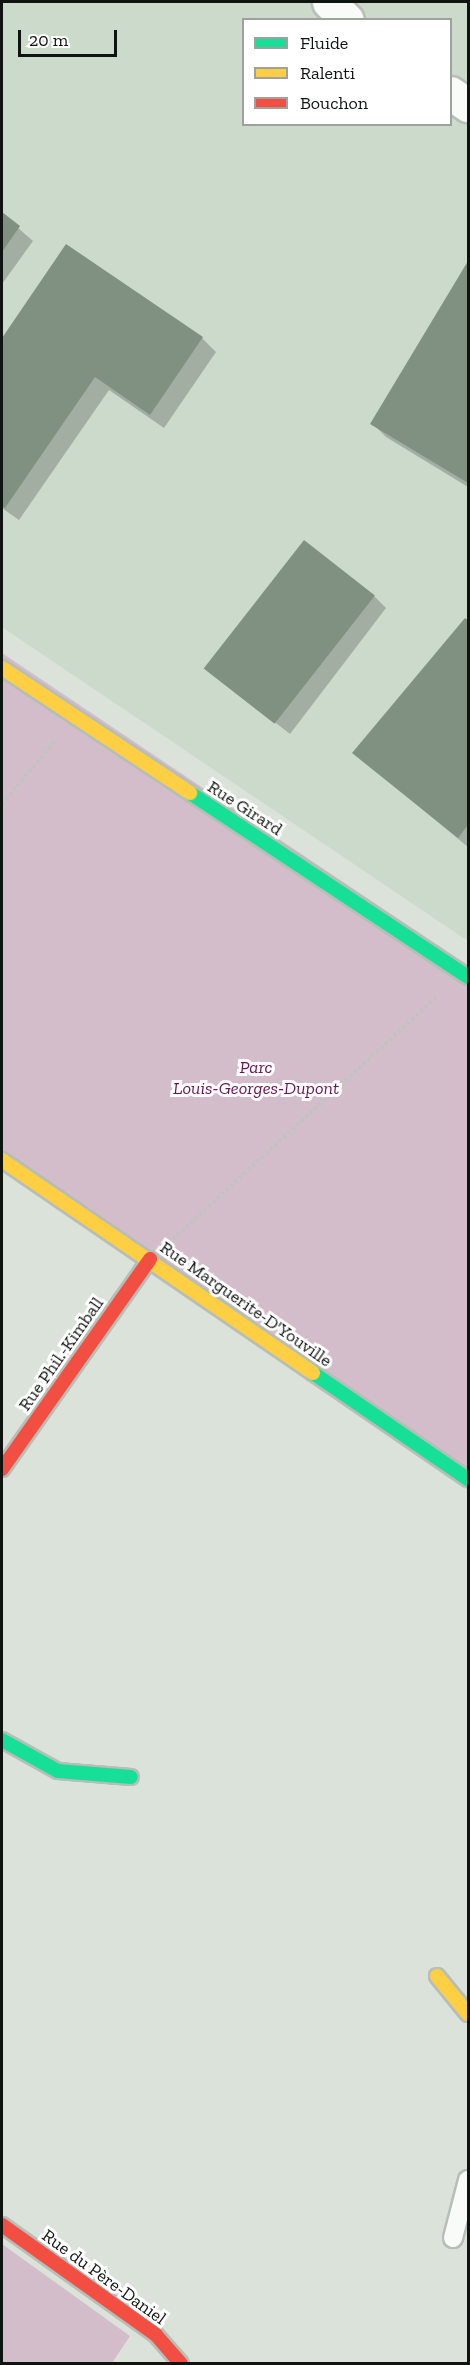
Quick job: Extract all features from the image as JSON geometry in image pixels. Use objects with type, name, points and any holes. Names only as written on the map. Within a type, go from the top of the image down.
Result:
[{"type":"street","points":[[329,2],[345,18]]},
{"type":"street","points":[[452,94],[468,105]]},
{"type":"street","name":"Rue Girard","points":[[2,668],[75,718],[466,972]]},
{"type":"street","name":"Rue Marguerite-D'Youville","points":[[2,1160],[150,1259],[468,1479]]},
{"type":"street","name":"Rue Phil.-Kimball","points":[[2,1469],[150,1259]]},
{"type":"street","points":[[2,1740],[58,1771],[131,1778]]},
{"type":"street","points":[[437,1976],[468,2014]]},
{"type":"street","name":"Rue du Père-Daniel","points":[[2,2225],[156,2335],[181,2364]]},
{"type":"lane","points":[[453,2238],[468,2180]]},
{"type":"path","points":[[2,804],[75,718]]},
{"type":"path","points":[[150,1259],[466,972]]},
{"type":"shaded area","points":[[2,2],[468,2],[468,941],[2,627]]},
{"type":"green space","name":"Parc Louis-Georges-Dupont","points":[[2,653],[468,966],[468,1480],[2,1161]]},
{"type":"green space","points":[[2,2244],[130,2336],[112,2363],[2,2363]]},
{"type":"building","points":[[2,212],[20,226],[2,252]]},
{"type":"building","points":[[66,244],[203,337],[150,415],[95,377],[5,508],[2,506],[2,338]]},
{"type":"building","points":[[468,261],[468,483],[370,424]]},
{"type":"building","points":[[304,540],[375,595],[275,724],[204,668]]},
{"type":"building","points":[[465,618],[468,620],[468,825],[458,838],[352,753]]},
{"type":"traffic: fast","points":[[190,793],[468,977]]},
{"type":"traffic: fast","points":[[313,1373],[468,1479]]},
{"type":"traffic: fast","points":[[2,1740],[58,1771],[131,1777]]},
{"type":"traffic: slow","points":[[2,668],[190,793]]},
{"type":"traffic: slow","points":[[2,1160],[313,1373]]},
{"type":"traffic: slow","points":[[437,1976],[468,2014]]},
{"type":"traffic: jam","points":[[2,1469],[150,1259]]},
{"type":"traffic: jam","points":[[2,2225],[156,2335],[181,2364]]}]
